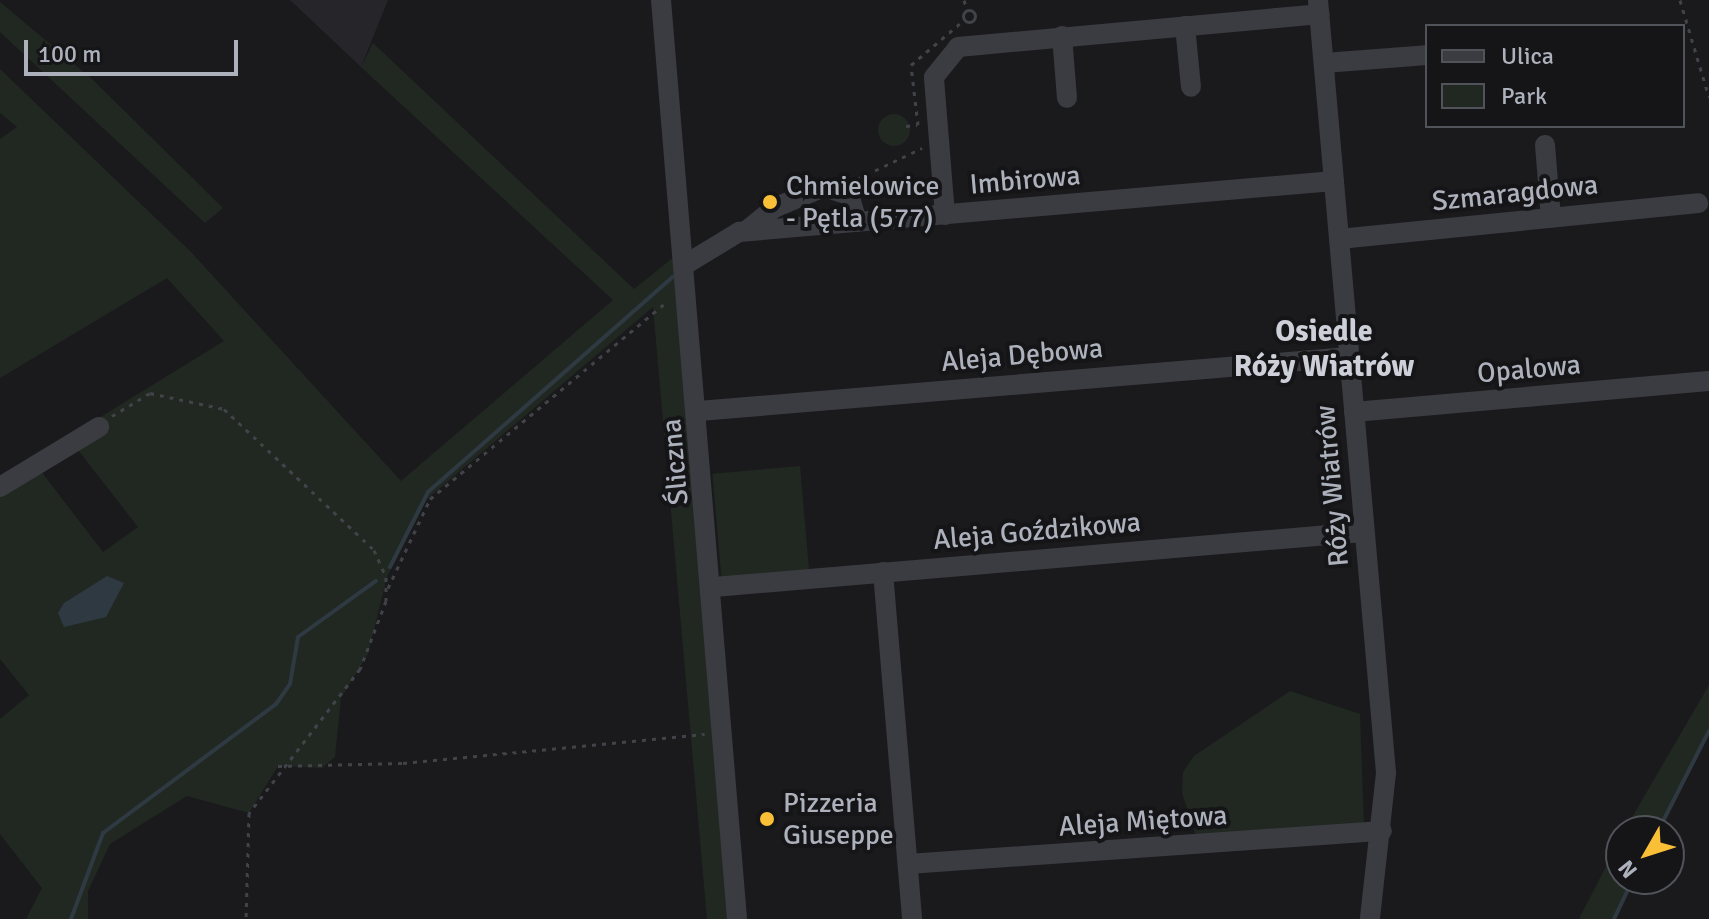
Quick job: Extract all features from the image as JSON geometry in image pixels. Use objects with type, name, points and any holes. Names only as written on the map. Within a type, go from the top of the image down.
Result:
[{"type":"street","name":"Śliczna","points":[[661,0],[714,587],[737,919]]},
{"type":"street","points":[[945,215],[938,141],[939,62],[963,45],[1185,26],[1318,7]]},
{"type":"street","name":"Róży Wiatrów","points":[[1318,7],[1386,773],[1370,919]]},
{"type":"street","points":[[1185,26],[1191,87]]},
{"type":"street","points":[[1062,36],[1067,98]]},
{"type":"street","points":[[1324,63],[1425,55]]},
{"type":"street","points":[[1545,145],[1551,218]]},
{"type":"street","name":"Imbirowa","points":[[683,266],[725,236],[746,231],[1334,181]]},
{"type":"street","points":[[746,231],[798,195],[839,187],[857,222]]},
{"type":"street","name":"Szmaragdowa","points":[[1339,239],[1698,203]]},
{"type":"street","name":"Aleja Dębowa","points":[[699,411],[1349,357]]},
{"type":"street","name":"Opalowa","points":[[1354,412],[1709,381]]},
{"type":"street","points":[[0,487],[99,427]]},
{"type":"street","name":"Aleja Goździkowa","points":[[714,587],[1364,532]]},
{"type":"street","points":[[883,572],[912,919]]},
{"type":"street","name":"Aleja Miętowa","points":[[908,864],[1382,831]]},
{"type":"path","points":[[964,0],[967,10]]},
{"type":"path","points":[[1680,0],[1709,97]]},
{"type":"path","points":[[1685,33],[1692,33]]},
{"type":"path","points":[[839,187],[938,141]]},
{"type":"path","points":[[246,919],[244,831],[278,766],[360,669],[388,588],[430,499],[650,312],[687,295]]},
{"type":"path","points":[[99,427],[150,393],[224,409],[374,550],[388,588]]},
{"type":"path","points":[[278,766],[403,763],[724,731]]},
{"type":"shaded area","points":[[290,0],[388,0],[361,67]]},
{"type":"shaded area","points":[[107,576],[124,583],[106,617],[64,627],[58,613],[64,603]]},
{"type":"green space","points":[[0,2],[93,80],[223,208],[205,223],[0,32]]},
{"type":"green space","points":[[373,43],[634,289],[674,257],[732,919],[707,919],[653,307],[427,499],[387,577],[368,654],[341,698],[335,757],[322,768],[278,766],[249,813],[187,796],[110,844],[88,891],[88,919],[26,919],[42,888],[0,834],[0,719],[29,695],[0,659],[0,487],[40,470],[103,552],[138,527],[68,437],[224,341],[167,278],[0,378],[0,139],[17,127],[0,113],[0,69],[191,252],[401,481],[613,300],[361,67]]},
{"type":"green space","points":[[894,114],[905,119],[910,130],[905,141],[894,146],[883,141],[878,130],[883,119]]},
{"type":"green space","points":[[800,466],[809,571],[721,578],[712,474]]},
{"type":"green space","points":[[1709,685],[1709,731],[1666,815],[1633,815]]},
{"type":"green space","points":[[1290,691],[1360,714],[1364,826],[1196,836],[1182,793],[1183,772],[1194,756]]},
{"type":"green space","points":[[1605,868],[1605,895],[1627,895],[1616,919],[1579,919]]},
{"type":"waterway","points":[[390,567],[428,492],[673,277]]},
{"type":"waterway","points":[[71,919],[103,833],[276,704],[290,684],[298,637],[376,581]]},
{"type":"waterway","points":[[1666,815],[1709,731]]},
{"type":"waterway","points":[[1614,919],[1625,895]]},
{"type":"place","name":"Chmielowice - Pętla (577)","points":[[770,202]]},
{"type":"place","name":"Pizzeria Giuseppe","points":[[767,819]]},
{"type":"district","name":"Osiedle Róży Wiatrów","points":[[1324,349]]}]
